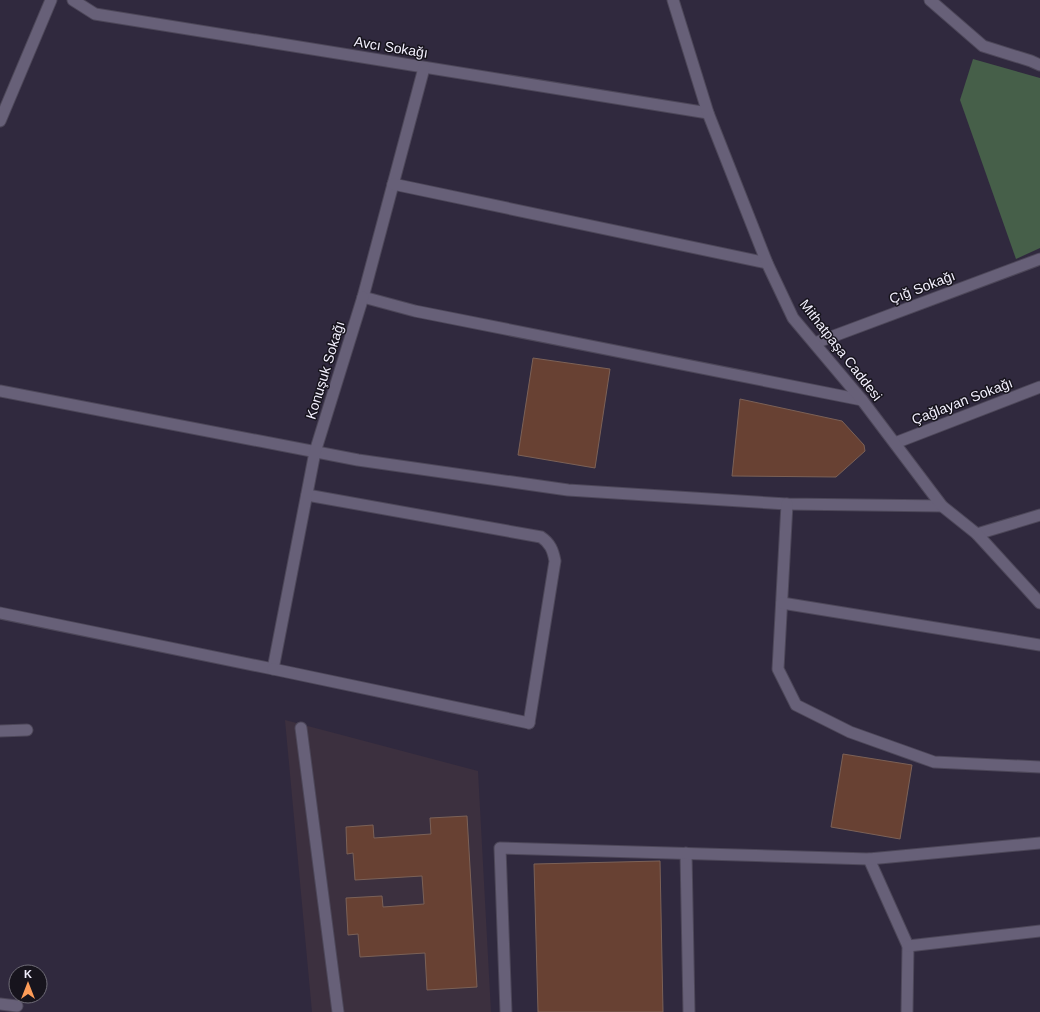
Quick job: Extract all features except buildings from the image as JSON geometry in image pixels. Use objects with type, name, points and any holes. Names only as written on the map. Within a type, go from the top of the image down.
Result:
[{"type":"street","points":[[0,121],[51,0]]},
{"type":"street","name":"Avcı Sokağı","points":[[73,0],[95,14],[708,113]]},
{"type":"street","name":"Mithatpaşa Caddesi","points":[[673,0],[708,113],[767,263],[793,318],[862,400],[942,506],[977,534],[1040,603]]},
{"type":"street","points":[[930,0],[983,46],[1037,62]]},
{"type":"street","name":"Konuşuk Sokağı","points":[[273,669],[315,452],[363,297],[424,68]]},
{"type":"street","points":[[393,184],[767,263]]},
{"type":"street","name":"Çığ Sokağı","points":[[815,343],[1040,259]]},
{"type":"street","points":[[363,297],[415,311],[862,400]]},
{"type":"street","name":"Çağlayan Sokağı","points":[[895,443],[1040,386]]},
{"type":"street","points":[[0,391],[365,461],[568,490],[787,504],[942,506]]},
{"type":"street","points":[[0,613],[529,722],[555,561],[554,553],[546,541],[541,537],[307,495]]},
{"type":"street","points":[[787,504],[778,669],[796,705],[850,732],[934,762],[1040,767]]},
{"type":"street","points":[[977,534],[1040,515]]},
{"type":"street","points":[[782,603],[1040,645]]},
{"type":"street","points":[[301,728],[338,1012]]},
{"type":"street","points":[[0,731],[27,730]]},
{"type":"street","points":[[506,1012],[500,848],[869,858],[1040,843]]},
{"type":"street","points":[[686,853],[689,1012]]},
{"type":"street","points":[[869,858],[908,946],[907,1012]]},
{"type":"street","points":[[908,946],[1040,931]]},
{"type":"street","points":[[0,1004],[17,1006]]},
{"type":"shaded area","points":[[285,720],[478,771],[491,1012],[312,1012]]},
{"type":"green space","points":[[973,59],[1040,78],[1040,248],[1016,259],[960,100]]}]
